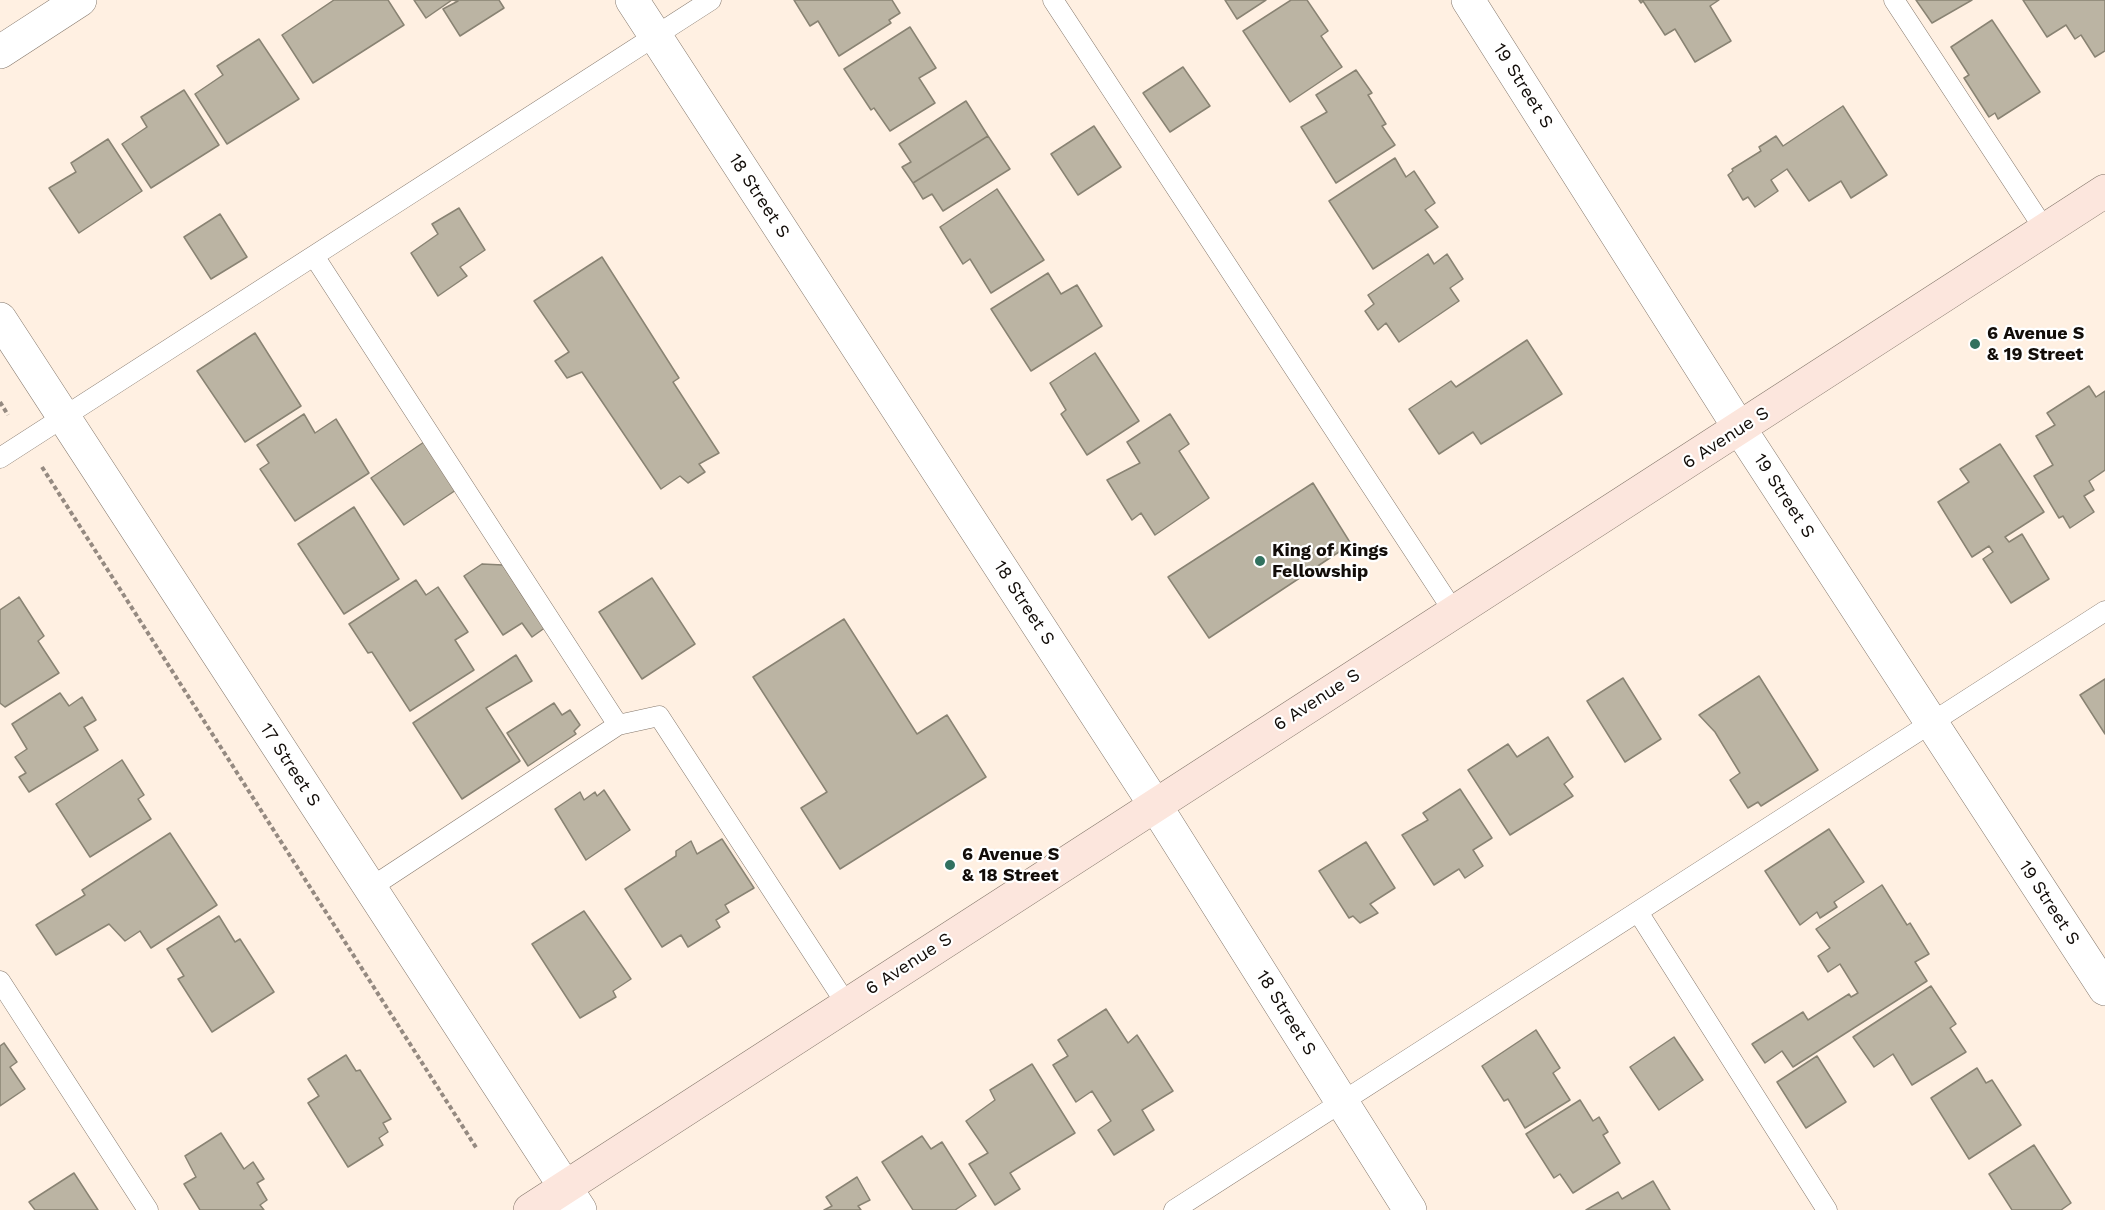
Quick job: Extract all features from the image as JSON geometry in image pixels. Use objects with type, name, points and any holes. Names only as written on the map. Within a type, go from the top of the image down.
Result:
[{"type":"main road","name":"6 Avenue S","points":[[530,1210],[573,1198],[847,1005],[2105,191]]},
{"type":"street","points":[[0,52],[80,0]]},
{"type":"street","name":"18 Street S","points":[[632,0],[1155,805],[1410,1210]]},
{"type":"street","name":"19 Street S","points":[[1468,0],[1740,429],[2105,989]]},
{"type":"street","name":"17 Street S","points":[[0,319],[573,1198]]},
{"type":"lane","points":[[0,458],[711,0]]},
{"type":"lane","points":[[1053,0],[1454,612]]},
{"type":"lane","points":[[1894,0],[2045,230]]},
{"type":"lane","points":[[314,256],[618,725]]},
{"type":"lane","points":[[1174,1210],[2105,611]]},
{"type":"lane","points":[[370,888],[618,725],[659,716],[847,1005]]},
{"type":"lane","points":[[1638,912],[1827,1210]]},
{"type":"lane","points":[[0,981],[148,1210]]},
{"type":"path","points":[[0,402],[477,1149]]},
{"type":"building","points":[[334,0],[388,0],[404,25],[313,83],[282,35]]},
{"type":"building","points":[[414,0],[452,0],[426,18]]},
{"type":"building","points":[[452,0],[499,0],[504,8],[460,36],[443,9],[458,1]]},
{"type":"building","points":[[794,0],[892,0],[900,13],[889,20],[891,23],[839,56],[818,21],[810,26]]},
{"type":"building","points":[[1225,0],[1266,0],[1237,19]]},
{"type":"building","points":[[1291,0],[1307,0],[1328,31],[1321,36],[1342,67],[1290,102],[1243,31]]},
{"type":"building","points":[[1639,0],[1719,0],[1710,6],[1731,41],[1695,62],[1675,29],[1665,35],[1643,1],[1641,3]]},
{"type":"building","points":[[1916,0],[1972,0],[1932,23]]},
{"type":"building","points":[[2023,0],[2105,0],[2105,51],[2095,57],[2081,35],[2075,39],[2066,25],[2047,37]]},
{"type":"building","points":[[1992,20],[2040,92],[1998,119],[1995,113],[1989,117],[1964,78],[1969,75],[1951,47]]},
{"type":"building","points":[[910,27],[936,68],[919,78],[935,103],[890,131],[874,108],[871,110],[844,69]]},
{"type":"building","points":[[259,39],[299,99],[227,144],[195,94],[223,75],[217,66]]},
{"type":"building","points":[[1183,67],[1210,106],[1170,132],[1143,93]]},
{"type":"building","points":[[1356,70],[1372,93],[1368,95],[1386,124],[1382,126],[1395,145],[1336,183],[1301,127],[1327,112],[1316,95]]},
{"type":"building","points":[[184,90],[219,145],[151,188],[122,144],[147,127],[141,117]]},
{"type":"building","points":[[966,101],[988,136],[913,183],[902,167],[911,162],[899,144]]},
{"type":"building","points":[[1843,106],[1887,175],[1851,198],[1841,181],[1809,201],[1787,169],[1771,180],[1778,191],[1755,207],[1748,197],[1743,200],[1728,175],[1733,171],[1732,169],[1761,151],[1759,147],[1776,136],[1783,146]]},
{"type":"building","points":[[1094,126],[1121,167],[1078,195],[1051,154]]},
{"type":"building","points":[[988,136],[1010,169],[943,211],[932,194],[923,199],[913,183]]},
{"type":"building","points":[[108,139],[142,191],[79,233],[49,188],[76,172],[71,163]]},
{"type":"building","points":[[1395,158],[1406,177],[1414,171],[1435,203],[1425,210],[1438,227],[1373,269],[1329,201]]},
{"type":"building","points":[[997,189],[1044,260],[991,293],[970,259],[963,264],[940,227]]},
{"type":"building","points":[[459,208],[485,250],[460,267],[467,276],[438,296],[411,253],[438,234],[432,224]]},
{"type":"building","points":[[220,214],[247,257],[211,279],[184,237]]},
{"type":"building","points":[[1428,254],[1434,264],[1447,254],[1463,279],[1450,288],[1459,301],[1399,342],[1386,323],[1378,330],[1365,311],[1374,304],[1368,295]]},
{"type":"building","points":[[602,257],[679,378],[673,382],[719,453],[699,464],[705,472],[688,483],[680,476],[661,489],[582,372],[567,378],[555,361],[569,352],[534,301]]},
{"type":"building","points":[[1048,273],[1061,294],[1077,285],[1102,326],[1031,371],[991,309]]},
{"type":"building","points":[[255,333],[301,406],[245,442],[197,371]]},
{"type":"building","points":[[1527,340],[1562,394],[1481,444],[1473,432],[1439,454],[1409,409],[1451,381],[1456,387]]},
{"type":"building","points":[[1095,353],[1139,421],[1087,455],[1061,414],[1066,410],[1050,383]]},
{"type":"building","points":[[2089,386],[2096,397],[2105,391],[2105,470],[2089,481],[2094,490],[2084,496],[2094,512],[2070,528],[2063,516],[2059,518],[2034,476],[2053,465],[2036,436],[2055,425],[2047,413]]},
{"type":"building","points":[[304,414],[315,433],[336,419],[369,473],[295,521],[260,469],[269,463],[257,445]]},
{"type":"building","points":[[1170,414],[1189,444],[1179,451],[1209,498],[1155,535],[1141,513],[1132,520],[1107,480],[1140,463],[1127,442]]},
{"type":"building","points":[[424,442],[456,490],[404,525],[371,478]]},
{"type":"building","points":[[2000,444],[2044,512],[2005,537],[2009,542],[2022,534],[2049,579],[2011,603],[1983,559],[1993,552],[1989,546],[1972,557],[1938,502],[1969,482],[1960,469]]},
{"type":"building","name":"King of Kings Fellowship","points":[[1313,483],[1351,544],[1209,638],[1168,577]]},
{"type":"building","points":[[354,507],[399,579],[344,614],[298,544]]},
{"type":"building","points":[[482,564],[503,565],[535,615],[537,614],[546,627],[532,637],[522,623],[503,635],[464,576]]},
{"type":"building","points":[[652,578],[695,644],[642,679],[599,612]]},
{"type":"building","points":[[416,580],[426,595],[438,587],[468,632],[455,640],[474,670],[410,711],[372,652],[368,653],[349,624]]},
{"type":"building","points":[[19,597],[44,636],[38,641],[59,673],[5,707],[0,703],[0,610]]},
{"type":"building","points":[[844,619],[917,734],[947,715],[986,777],[840,869],[801,808],[827,792],[753,677]]},
{"type":"building","points":[[516,655],[532,681],[486,708],[520,761],[462,799],[413,723]]},
{"type":"building","points":[[1759,676],[1818,770],[1761,806],[1758,802],[1748,808],[1730,780],[1740,773],[1715,732],[1699,715]]},
{"type":"building","points":[[1623,678],[1661,739],[1625,762],[1587,701]]},
{"type":"building","points":[[2105,679],[2105,734],[2080,695]]},
{"type":"building","points":[[60,693],[69,706],[82,697],[96,720],[84,727],[98,750],[29,792],[19,777],[26,773],[15,757],[27,749],[12,724]]},
{"type":"building","points":[[554,703],[562,715],[570,710],[580,725],[574,731],[576,734],[528,766],[507,733]]},
{"type":"building","points":[[1548,737],[1573,777],[1564,784],[1573,796],[1510,835],[1468,770],[1508,744],[1517,757]]},
{"type":"building","points":[[122,760],[144,795],[138,799],[151,819],[90,857],[56,804]]},
{"type":"building","points":[[1460,789],[1492,838],[1473,850],[1483,866],[1465,878],[1459,869],[1434,885],[1402,835],[1428,820],[1423,813]]},
{"type":"building","points":[[604,790],[630,830],[586,860],[555,809],[580,792],[584,800],[595,792],[597,796]]},
{"type":"building","points":[[1829,829],[1864,882],[1834,902],[1837,907],[1820,918],[1817,912],[1800,925],[1765,871]]},
{"type":"building","points":[[170,833],[217,905],[151,948],[140,931],[125,941],[109,924],[56,955],[36,925],[85,895],[82,890]]},
{"type":"building","points":[[722,839],[754,888],[725,905],[729,912],[716,920],[720,927],[688,947],[681,935],[662,947],[625,889],[676,856],[676,851],[691,841],[697,854]]},
{"type":"building","points":[[1366,842],[1395,888],[1370,904],[1378,913],[1360,923],[1353,916],[1349,918],[1319,871]]},
{"type":"building","points":[[1882,885],[1907,925],[1910,923],[1929,954],[1915,962],[1927,981],[1793,1067],[1782,1051],[1765,1063],[1752,1044],[1803,1012],[1808,1020],[1849,994],[1851,997],[1858,993],[1840,964],[1828,972],[1818,956],[1830,948],[1816,929]]},
{"type":"building","points":[[584,911],[631,979],[613,991],[616,997],[580,1018],[532,944]]},
{"type":"building","points":[[219,916],[235,942],[240,939],[274,992],[212,1032],[178,979],[184,976],[167,949]]},
{"type":"building","points":[[1931,986],[1956,1024],[1950,1028],[1966,1052],[1912,1085],[1893,1054],[1874,1067],[1853,1037]]},
{"type":"building","points":[[1106,1009],[1128,1043],[1137,1035],[1173,1091],[1142,1110],[1154,1130],[1114,1155],[1098,1130],[1111,1121],[1092,1091],[1076,1102],[1053,1065],[1068,1056],[1058,1040]]},
{"type":"building","points":[[1536,1030],[1560,1068],[1553,1073],[1570,1100],[1525,1128],[1508,1099],[1504,1101],[1482,1066]]},
{"type":"building","points":[[1674,1037],[1703,1080],[1659,1110],[1630,1067]]},
{"type":"building","points":[[4,1043],[17,1062],[10,1067],[25,1089],[0,1106],[0,1046]]},
{"type":"building","points":[[346,1055],[356,1071],[360,1070],[391,1119],[383,1123],[388,1132],[379,1138],[383,1145],[348,1167],[308,1103],[319,1096],[308,1079]]},
{"type":"building","points":[[1817,1056],[1846,1102],[1806,1128],[1777,1082]]},
{"type":"building","points":[[1032,1064],[1075,1133],[1010,1173],[1020,1189],[995,1205],[969,1164],[988,1153],[966,1121],[995,1100],[990,1090]]},
{"type":"building","points":[[1977,1068],[1986,1083],[1992,1080],[2021,1125],[1969,1159],[1931,1098]]},
{"type":"building","points":[[1580,1100],[1593,1121],[1599,1117],[1608,1132],[1603,1135],[1620,1163],[1573,1193],[1560,1174],[1554,1178],[1526,1134]]},
{"type":"building","points":[[221,1133],[244,1169],[253,1162],[264,1179],[257,1183],[267,1200],[260,1205],[264,1210],[200,1210],[184,1184],[196,1177],[185,1156]]},
{"type":"building","points":[[922,1136],[931,1149],[942,1142],[976,1196],[955,1210],[913,1210],[882,1162]]},
{"type":"building","points":[[2034,1145],[2071,1203],[2061,1210],[2012,1210],[1989,1174]]},
{"type":"building","points":[[74,1173],[98,1210],[35,1210],[29,1202]]},
{"type":"building","points":[[857,1177],[870,1200],[858,1206],[861,1210],[824,1210],[832,1206],[826,1197]]},
{"type":"building","points":[[1653,1181],[1670,1210],[1586,1210],[1618,1192],[1622,1199]]},
{"type":"place","name":"6 Avenue S & 19 Street","points":[[1975,344]]},
{"type":"place","name":"King of Kings Fellowship","points":[[1260,561]]},
{"type":"place","name":"6 Avenue S & 18 Street","points":[[950,865]]}]
